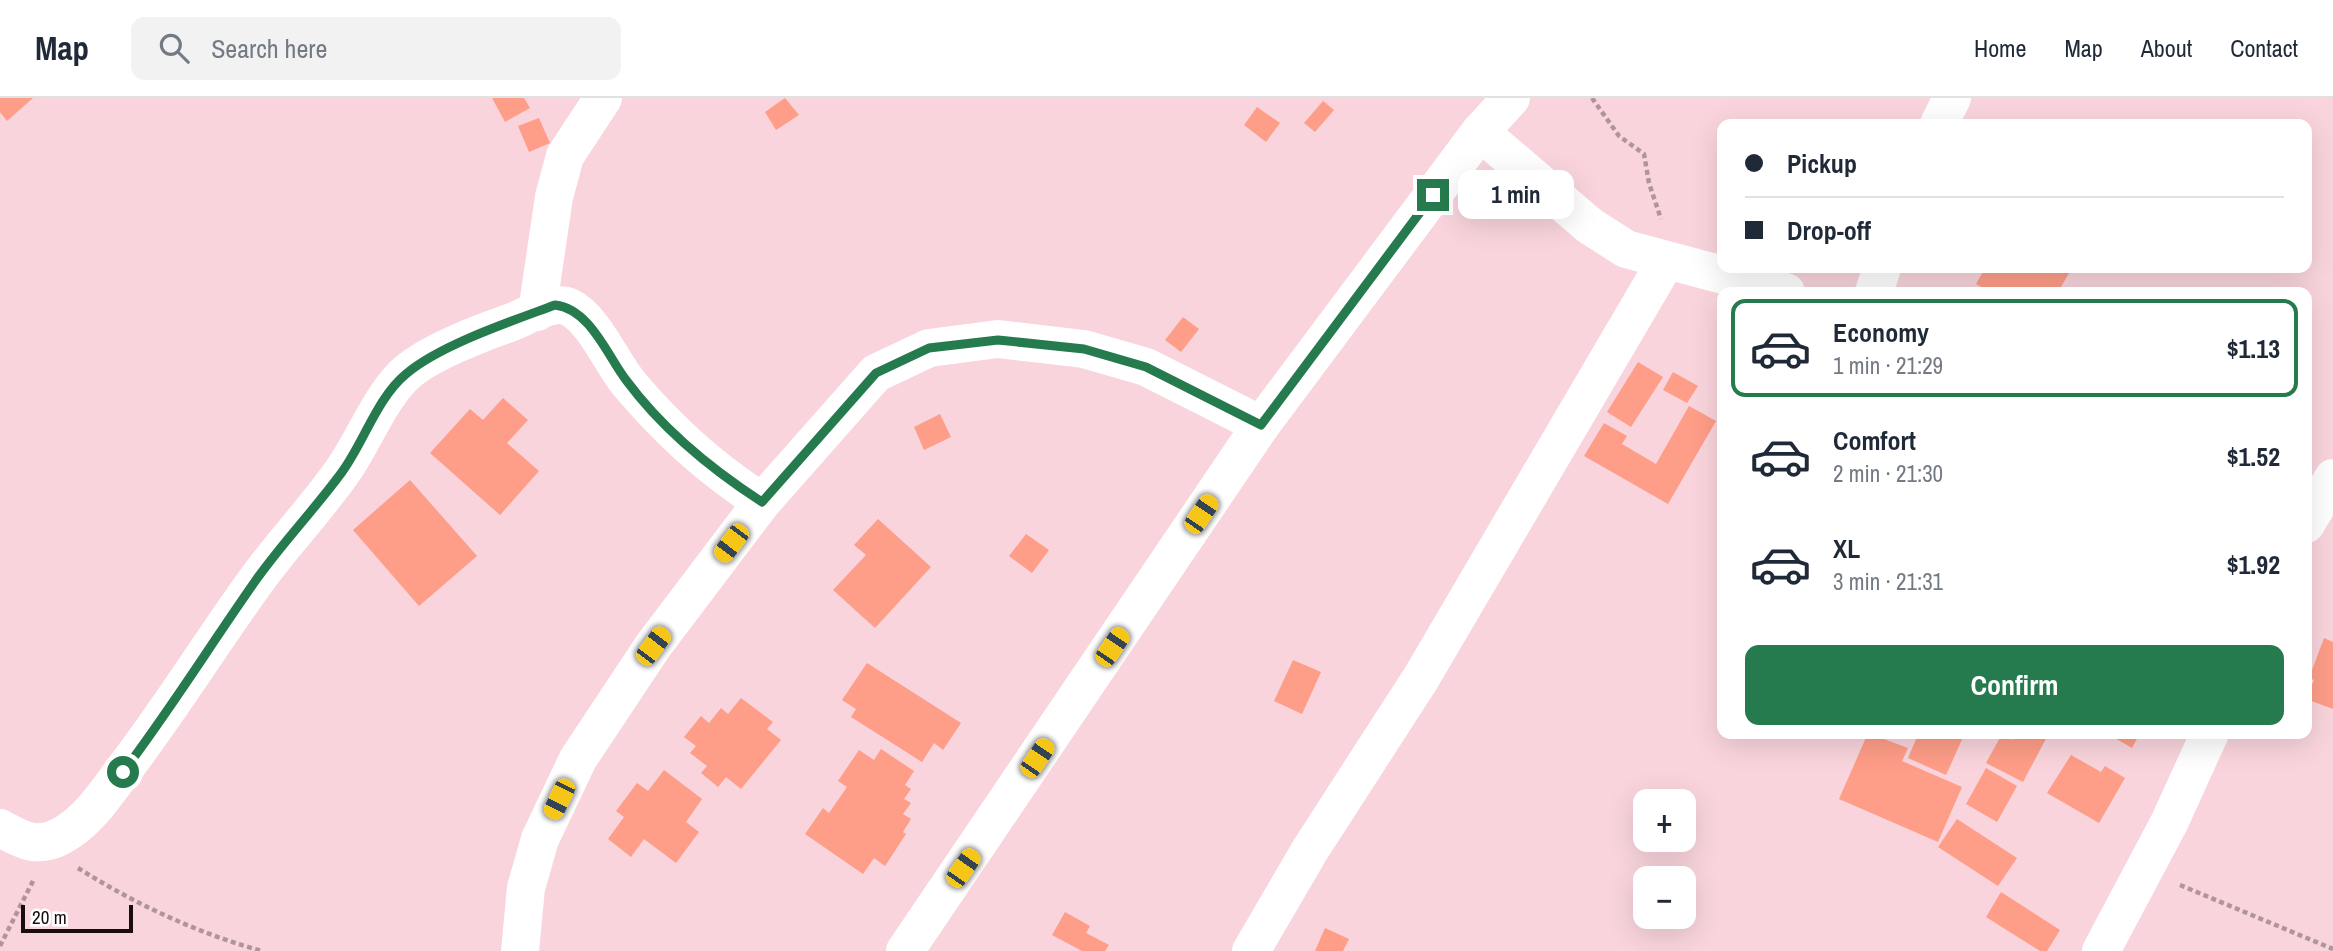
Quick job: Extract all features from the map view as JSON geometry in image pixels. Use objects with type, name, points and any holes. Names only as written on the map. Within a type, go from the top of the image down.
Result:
[{"type":"street","points":[[537,312],[554,197],[565,156],[603,98]]},
{"type":"street","points":[[905,951],[1261,425],[1480,132],[1511,98]]},
{"type":"street","points":[[1942,119],[1952,98]]},
{"type":"street","points":[[1480,132],[1590,226],[1626,248],[1767,287]]},
{"type":"street","points":[[1251,951],[1310,850],[1421,678],[1673,262]]},
{"type":"street","points":[[0,828],[22,841],[41,843],[64,835],[103,797],[164,718],[258,578],[343,471],[390,393],[405,375],[471,339],[555,305],[568,307],[584,318],[627,382],[665,424],[715,471],[762,502]]},
{"type":"street","points":[[520,951],[526,888],[540,839],[578,759],[653,646],[762,502],[876,373],[929,348],[998,340],[1084,349],[1146,367],[1261,425]]},
{"type":"street","points":[[2312,469],[2333,477],[2312,514]]},
{"type":"street","points":[[2312,525],[2333,532]]},
{"type":"street","points":[[2101,951],[2207,739]]},
{"type":"path","points":[[1592,98],[1619,136],[1647,159],[1652,195],[1673,262]]},
{"type":"path","points":[[0,946],[36,873],[41,843],[118,894],[195,927],[262,951]]},
{"type":"path","points":[[2144,869],[2333,949]]},
{"type":"building","points":[[0,98],[33,98],[7,121],[0,112]]},
{"type":"building","points":[[492,98],[524,98],[530,108],[505,122]]},
{"type":"building","points":[[785,98],[799,115],[776,130],[765,112]]},
{"type":"building","points":[[1323,101],[1334,110],[1315,132],[1304,123]]},
{"type":"building","points":[[1257,107],[1280,123],[1266,142],[1244,125]]},
{"type":"building","points":[[539,118],[550,143],[529,152],[518,126]]},
{"type":"building","points":[[1982,273],[2069,273],[2061,287],[1981,287],[1976,284]]},
{"type":"building","points":[[1183,317],[1199,329],[1181,352],[1165,340]]},
{"type":"building","points":[[1638,362],[1663,377],[1631,427],[1607,412]]},
{"type":"building","points":[[1673,372],[1698,386],[1687,403],[1663,390]]},
{"type":"building","points":[[503,398],[528,420],[507,443],[539,471],[500,515],[430,453],[470,409],[483,420]]},
{"type":"building","points":[[1689,406],[1716,421],[1668,504],[1584,456],[1604,423],[1627,436],[1622,444],[1656,464]]},
{"type":"building","points":[[940,414],[951,437],[924,450],[914,427]]},
{"type":"building","points":[[410,480],[477,556],[419,606],[353,530]]},
{"type":"building","points":[[878,519],[931,567],[875,628],[833,590],[866,555],[854,545]]},
{"type":"building","points":[[1026,534],[1049,550],[1032,573],[1009,556]]},
{"type":"building","points":[[2324,638],[2333,642],[2333,709],[2312,701],[2312,670]]},
{"type":"building","points":[[1293,660],[1321,672],[1302,714],[1274,701]]},
{"type":"building","points":[[867,663],[961,723],[943,750],[934,743],[922,762],[851,717],[856,709],[842,700]]},
{"type":"building","points":[[741,698],[773,722],[767,729],[781,740],[741,789],[726,777],[718,787],[701,773],[707,766],[690,753],[696,746],[684,737],[701,716],[709,723],[721,708],[728,714]]},
{"type":"building","points":[[1865,739],[1884,739],[1908,748],[1902,761],[1962,787],[1938,842],[1839,799]]},
{"type":"building","points":[[1916,739],[1962,739],[1946,775],[1908,758]]},
{"type":"building","points":[[1999,739],[2046,739],[2023,782],[1986,763]]},
{"type":"building","points":[[2116,739],[2137,739],[2132,748]]},
{"type":"building","points":[[881,749],[914,771],[905,785],[911,789],[904,799],[911,803],[903,814],[911,819],[903,832],[906,834],[885,866],[874,858],[863,874],[805,834],[823,808],[829,813],[847,787],[838,781],[859,750],[874,760]]},
{"type":"building","points":[[2071,755],[2101,772],[2105,766],[2125,778],[2099,823],[2047,793]]},
{"type":"building","points":[[1986,768],[2017,786],[1997,822],[1966,804]]},
{"type":"building","points":[[664,770],[702,799],[686,822],[699,832],[676,863],[644,839],[631,857],[608,839],[624,817],[616,811],[637,783],[648,791]]},
{"type":"building","points":[[1957,819],[2017,858],[1998,886],[1938,847]]},
{"type":"building","points":[[2001,892],[2060,930],[2047,951],[2040,951],[1986,917]]},
{"type":"building","points":[[1065,912],[1090,926],[1086,933],[1109,945],[1105,951],[1082,951],[1052,935]]},
{"type":"building","points":[[1325,928],[1349,939],[1343,951],[1315,951]]},
{"type":"route","points":[[123,772],[164,718],[258,578],[343,471],[390,393],[405,375],[425,361],[471,339],[555,305],[568,307],[584,318],[627,382],[665,424],[715,471],[762,502],[876,373],[929,348],[998,340],[1084,349],[1146,367],[1261,425],[1433,195]]}]
